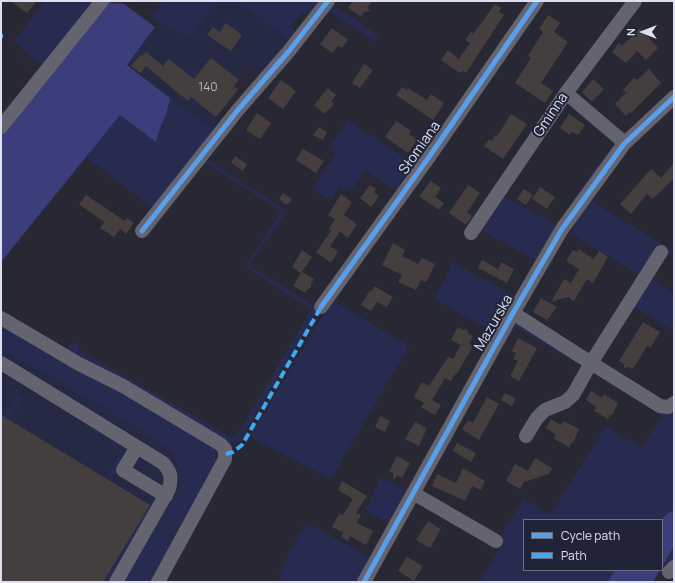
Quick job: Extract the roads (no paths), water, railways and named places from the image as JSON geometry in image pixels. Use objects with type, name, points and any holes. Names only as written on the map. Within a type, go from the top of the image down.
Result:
[{"type":"street","points":[[1,127],[102,1]]},
{"type":"street","points":[[142,231],[328,1]]},
{"type":"street","name":"Słomiana","points":[[321,307],[429,157],[537,1]]},
{"type":"street","name":"Gminna","points":[[471,233],[566,92],[635,1]]},
{"type":"street","points":[[566,92],[624,144]]},
{"type":"street","name":"Mazurska","points":[[364,582],[513,313],[562,229],[624,144],[674,97]]},
{"type":"street","points":[[526,436],[537,418],[545,410],[565,402],[573,395],[591,363],[661,252]]},
{"type":"street","points":[[513,313],[660,406],[668,407],[674,403]]},
{"type":"street","points":[[1,318],[79,364],[123,386],[220,444],[225,449],[225,459],[158,582]]},
{"type":"street","points":[[1,363],[163,463],[170,470],[172,478],[166,496],[116,582]]},
{"type":"street","points":[[136,447],[123,470],[166,496]]},
{"type":"street","points":[[413,493],[496,541]]}]
